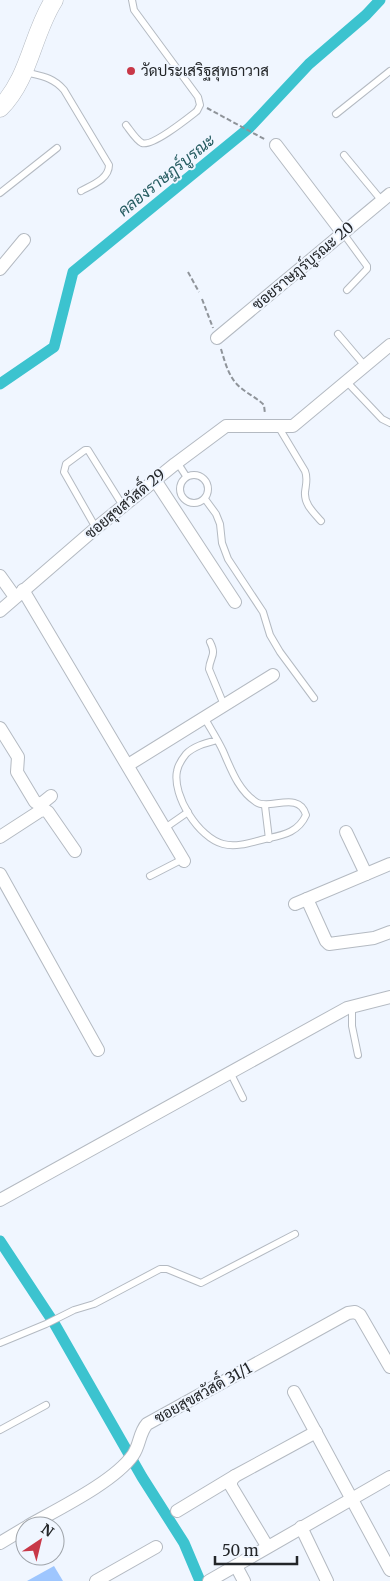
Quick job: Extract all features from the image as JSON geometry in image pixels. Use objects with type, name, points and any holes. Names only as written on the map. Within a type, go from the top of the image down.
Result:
[{"type":"street","points":[[2,102],[25,72],[45,14],[54,0]]},
{"type":"street","points":[[273,143],[342,232]]},
{"type":"street","name":"ซอยราษฎร์บูรณะ 20","points":[[217,338],[386,197]]},
{"type":"street","points":[[1,267],[24,240]]},
{"type":"street","name":"ซอยสุขสวัสดิ์ 29","points":[[0,612],[96,528],[177,462],[226,426],[293,426],[390,345]]},
{"type":"street","points":[[155,480],[235,602]]},
{"type":"street","points":[[0,576],[19,594],[128,765],[184,860]]},
{"type":"street","points":[[128,765],[273,675]]},
{"type":"street","points":[[0,728],[18,757],[17,772],[35,802],[41,804],[51,796]]},
{"type":"street","points":[[0,837],[40,811],[45,810],[75,851]]},
{"type":"street","points":[[346,832],[366,874]]},
{"type":"street","points":[[390,864],[301,902],[329,944],[374,938],[390,932]]},
{"type":"street","points":[[0,874],[98,1050]]},
{"type":"street","points":[[0,1200],[230,1072],[352,1007],[390,997]]},
{"type":"street","name":"ซอยสุขสวัสดิ์ 31/1","points":[[45,1516],[106,1481],[122,1468],[134,1454],[140,1434],[147,1424],[348,1313],[355,1312],[360,1315],[390,1367]]},
{"type":"street","points":[[294,1392],[390,1570]]},
{"type":"street","points":[[177,1511],[235,1476],[316,1432]]},
{"type":"street","points":[[235,1476],[231,1481],[231,1486],[267,1546]]},
{"type":"street","points":[[213,1579],[267,1546],[390,1477]]},
{"type":"street","points":[[302,1527],[327,1581]]},
{"type":"street","points":[[0,1543],[15,1534]]},
{"type":"street","points":[[104,1579],[156,1547]]},
{"type":"street","points":[[236,1566],[244,1581]]},
{"type":"lane","points":[[126,125],[140,142],[146,144],[157,139],[197,111],[200,104],[198,97],[134,10],[132,0]]},
{"type":"lane","points":[[336,114],[390,70]]},
{"type":"lane","points":[[25,72],[49,78],[58,83],[110,165],[109,171],[105,176],[82,191]]},
{"type":"lane","points":[[0,193],[57,148]]},
{"type":"lane","points":[[344,155],[386,197]]},
{"type":"lane","points":[[342,232],[367,266],[367,269],[347,290]]},
{"type":"lane","points":[[338,334],[365,366]]},
{"type":"lane","points":[[346,381],[382,419],[390,423]]},
{"type":"lane","points":[[278,426],[305,471],[307,476],[305,499],[321,521]]},
{"type":"lane","points":[[96,528],[64,472],[66,464],[85,450],[88,450],[123,506]]},
{"type":"lane","points":[[177,462],[186,476]]},
{"type":"lane","points":[[195,475],[206,480],[209,491],[204,499],[197,504],[191,503],[181,496],[180,484],[186,476],[195,475]]},
{"type":"lane","points":[[204,499],[216,514],[220,524],[222,543],[228,559],[263,612],[270,635],[280,652],[314,698]]},
{"type":"lane","points":[[210,642],[214,648],[214,656],[209,664],[209,669],[224,705]]},
{"type":"lane","points":[[204,717],[216,740],[232,773],[245,793],[253,801],[265,806],[283,801],[303,808],[306,815],[294,831],[234,845],[223,844],[205,835],[184,805],[177,786],[176,772],[187,753],[198,745],[216,740]]},
{"type":"lane","points":[[265,806],[268,838]]},
{"type":"lane","points":[[165,828],[188,812]]},
{"type":"lane","points":[[150,876],[184,860]]},
{"type":"lane","points":[[352,1007],[352,1026],[358,1055]]},
{"type":"lane","points":[[230,1072],[243,1098]]},
{"type":"lane","points":[[0,1343],[74,1310],[94,1304],[160,1269],[171,1270],[198,1282],[204,1282],[295,1234]]},
{"type":"lane","points":[[0,1430],[46,1404]]},
{"type":"path","points":[[200,104],[273,143]]},
{"type":"path","points":[[188,272],[199,292]]},
{"type":"path","points":[[202,299],[233,380],[240,388],[264,405],[266,410],[263,426]]},
{"type":"building","points":[[54,1566],[63,1581],[27,1581]]},
{"type":"waterway","name":"คลองราษฎร์บูรณะ","points":[[0,384],[54,347],[73,272],[249,128],[309,64],[366,15],[380,0]]},
{"type":"waterway","points":[[0,1241],[54,1323],[142,1477],[184,1543],[200,1581]]},
{"type":"place","name":"วัดประเสริฐสุทธาวาส","points":[[131,71]]}]
